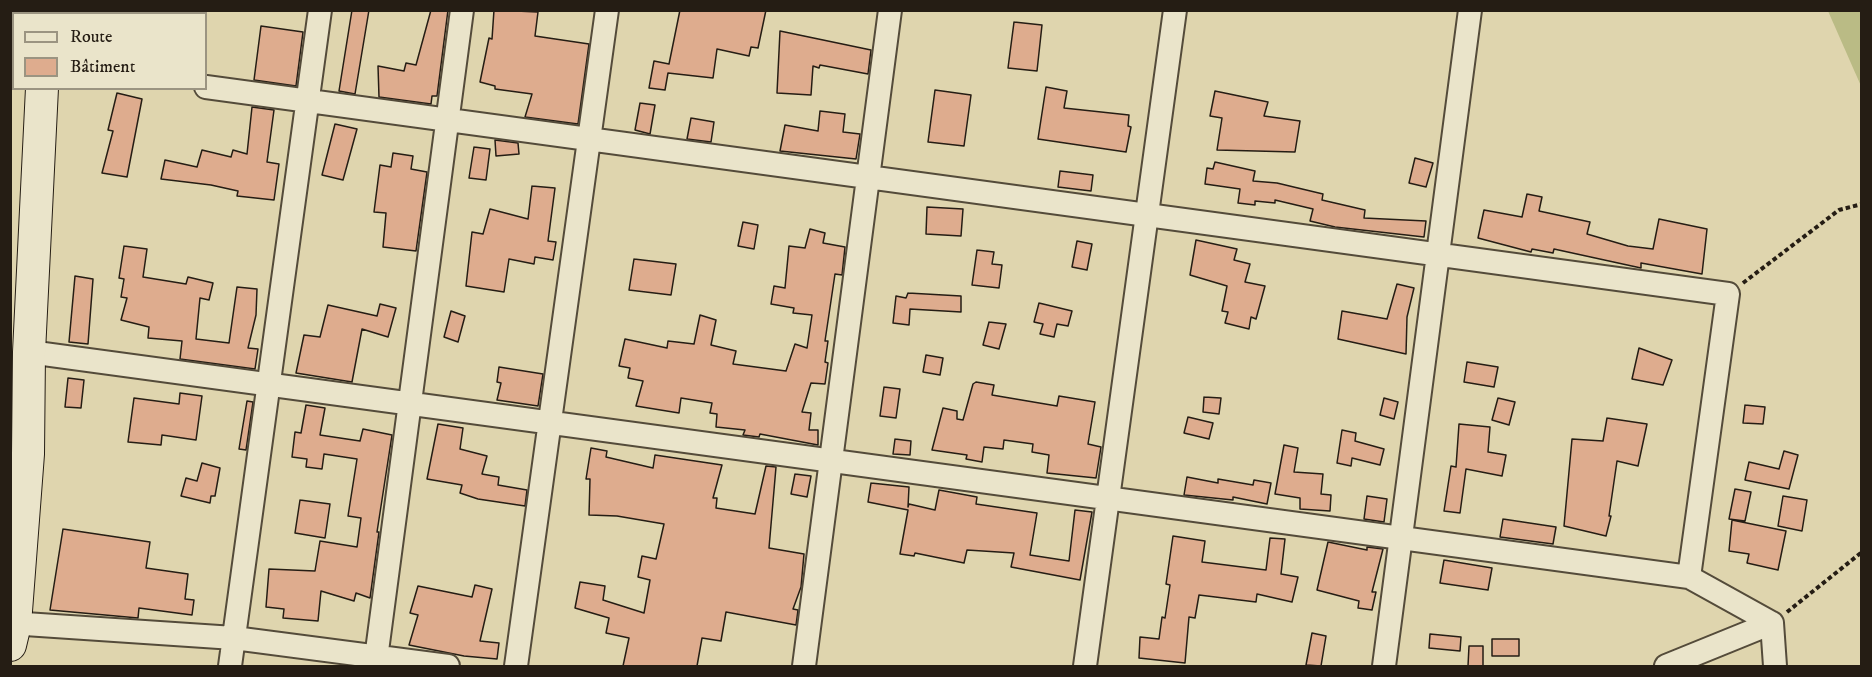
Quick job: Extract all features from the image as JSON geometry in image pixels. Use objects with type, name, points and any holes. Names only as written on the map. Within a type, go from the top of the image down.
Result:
[{"type":"main road","points":[[12,630],[19,454],[29,351],[42,90]]},
{"type":"street","points":[[230,666],[320,10]]},
{"type":"street","points":[[376,662],[462,10]]},
{"type":"street","points":[[516,666],[607,10]]},
{"type":"street","points":[[804,666],[890,10]]},
{"type":"street","points":[[1085,666],[1175,10]]},
{"type":"street","points":[[1384,666],[1470,10]]},
{"type":"street","points":[[207,87],[1728,294],[1689,577]]},
{"type":"street","points":[[29,351],[1689,577],[1772,623]]},
{"type":"street","points":[[1666,666],[1772,623]]},
{"type":"street","points":[[1772,623],[1775,666]]},
{"type":"street","points":[[12,630],[234,638],[376,662],[448,666]]},
{"type":"path","points":[[1728,294],[1839,210],[1862,204]]},
{"type":"path","points":[[1772,623],[1862,552]]},
{"type":"green space","points":[[1828,11],[1861,11],[1861,86]]},
{"type":"building","points":[[352,10],[369,10],[355,94],[339,91]]},
{"type":"building","points":[[431,10],[448,10],[437,96],[432,96],[431,104],[379,97],[378,66],[404,71],[406,63],[416,65]]},
{"type":"building","points":[[494,10],[538,12],[535,36],[589,44],[578,124],[525,117],[532,94],[495,89],[495,86],[480,82],[489,38],[492,39]]},
{"type":"building","points":[[680,10],[766,10],[758,48],[751,47],[749,56],[717,49],[713,78],[668,73],[665,90],[649,88],[654,61],[669,64]]},
{"type":"building","points":[[1014,22],[1042,25],[1037,71],[1008,68]]},
{"type":"building","points":[[261,26],[303,32],[296,86],[254,80]]},
{"type":"building","points":[[780,31],[871,50],[868,74],[820,65],[819,68],[813,66],[811,95],[777,93]]},
{"type":"building","points":[[1046,87],[1067,91],[1064,108],[1129,115],[1128,126],[1131,127],[1126,152],[1038,139]]},
{"type":"building","points":[[935,90],[971,95],[964,146],[928,142]]},
{"type":"building","points":[[1215,91],[1268,102],[1264,116],[1300,121],[1295,152],[1217,150],[1222,118],[1210,116]]},
{"type":"building","points":[[117,93],[142,99],[127,177],[102,173],[113,131],[108,130]]},
{"type":"building","points":[[640,103],[655,105],[650,134],[635,130]]},
{"type":"building","points":[[252,107],[274,110],[267,162],[279,164],[274,200],[237,196],[238,191],[211,185],[161,179],[165,160],[197,167],[202,150],[231,157],[233,150],[247,154]]},
{"type":"building","points":[[820,111],[845,114],[843,132],[860,134],[856,159],[780,151],[785,125],[818,131]]},
{"type":"building","points":[[691,118],[714,122],[711,142],[687,139]]},
{"type":"building","points":[[335,124],[357,129],[343,180],[322,175]]},
{"type":"building","points":[[495,140],[518,143],[519,154],[496,156]]},
{"type":"building","points":[[474,147],[490,149],[486,180],[469,178]]},
{"type":"building","points":[[393,153],[413,156],[411,169],[427,172],[416,251],[383,247],[386,213],[374,212],[380,165],[391,167]]},
{"type":"building","points":[[1415,158],[1433,163],[1426,187],[1409,183]]},
{"type":"building","points":[[1215,162],[1255,171],[1253,181],[1277,183],[1323,194],[1322,200],[1365,210],[1364,218],[1426,221],[1424,237],[1335,227],[1310,221],[1313,209],[1275,200],[1275,203],[1255,201],[1255,205],[1238,203],[1240,189],[1205,184],[1207,168],[1213,169]]},
{"type":"building","points":[[1060,171],[1093,175],[1091,191],[1058,187]]},
{"type":"building","points":[[532,186],[555,188],[548,241],[556,242],[553,260],[535,257],[534,264],[509,259],[504,292],[466,286],[472,232],[483,234],[490,209],[528,219]]},
{"type":"building","points":[[1527,194],[1542,197],[1539,211],[1590,222],[1587,234],[1628,246],[1653,249],[1659,219],[1707,229],[1702,274],[1641,263],[1641,268],[1554,249],[1553,253],[1532,249],[1531,252],[1478,238],[1484,210],[1522,217]]},
{"type":"building","points":[[927,207],[963,209],[961,236],[926,234]]},
{"type":"building","points":[[743,222],[758,225],[754,249],[738,246]]},
{"type":"building","points":[[810,229],[825,233],[823,243],[845,247],[842,275],[835,274],[825,341],[828,341],[825,362],[828,363],[825,384],[811,383],[802,412],[811,413],[809,430],[818,430],[818,445],[760,434],[759,437],[743,435],[745,430],[716,427],[717,414],[710,413],[712,403],[681,398],[679,413],[636,406],[643,381],[628,378],[630,368],[619,366],[625,339],[667,348],[668,341],[694,344],[700,315],[716,320],[711,345],[736,351],[733,364],[786,371],[795,344],[807,348],[812,315],[793,313],[794,308],[771,304],[774,286],[785,288],[789,246],[805,248]]},
{"type":"building","points":[[1196,240],[1237,249],[1234,260],[1250,264],[1245,282],[1265,286],[1256,319],[1251,317],[1249,329],[1225,323],[1228,312],[1222,311],[1227,286],[1190,275]]},
{"type":"building","points":[[1077,241],[1092,244],[1087,270],[1072,267]]},
{"type":"building","points":[[124,246],[147,249],[143,277],[186,284],[188,277],[213,283],[209,300],[200,298],[196,339],[229,343],[237,287],[257,289],[256,315],[248,348],[258,349],[255,369],[180,359],[182,341],[148,338],[149,327],[121,320],[127,298],[121,297],[124,279],[119,278]]},
{"type":"building","points":[[977,250],[994,252],[992,264],[1002,265],[999,288],[972,285]]},
{"type":"building","points":[[634,259],[676,264],[671,295],[629,290]]},
{"type":"building","points":[[75,276],[93,279],[88,344],[69,342]]},
{"type":"building","points":[[1397,284],[1414,288],[1407,317],[1406,354],[1338,339],[1342,311],[1387,319]]},
{"type":"building","points":[[908,293],[961,296],[961,312],[910,309],[909,325],[893,323],[896,296],[906,298]]},
{"type":"building","points":[[1039,303],[1072,311],[1068,326],[1057,324],[1054,337],[1040,334],[1043,324],[1034,322]]},
{"type":"building","points":[[380,304],[396,308],[388,337],[362,329],[352,382],[296,373],[304,335],[320,337],[328,305],[377,316]]},
{"type":"building","points":[[451,311],[465,316],[458,342],[444,337]]},
{"type":"building","points":[[989,322],[1006,324],[999,349],[983,345]]},
{"type":"building","points":[[1639,348],[1672,360],[1663,385],[1632,379]]},
{"type":"building","points":[[926,355],[943,358],[940,375],[923,372]]},
{"type":"building","points":[[1467,362],[1498,367],[1494,387],[1464,382]]},
{"type":"building","points":[[499,367],[543,374],[538,406],[497,400],[501,383],[497,382]]},
{"type":"building","points":[[68,378],[84,380],[81,408],[65,407]]},
{"type":"building","points":[[976,382],[994,385],[992,395],[1057,406],[1059,396],[1095,402],[1088,444],[1101,447],[1096,478],[1047,473],[1049,455],[1032,452],[1033,444],[1004,440],[1003,449],[984,447],[982,462],[966,459],[967,455],[932,450],[943,408],[957,411],[957,419],[963,420],[973,384]]},
{"type":"building","points":[[884,387],[900,389],[896,418],[880,416]]},
{"type":"building","points":[[180,393],[202,396],[196,440],[162,435],[161,445],[128,442],[134,398],[179,404]]},
{"type":"building","points":[[1204,397],[1221,398],[1219,414],[1203,412]]},
{"type":"building","points":[[1384,398],[1398,402],[1394,419],[1380,415]]},
{"type":"building","points":[[1498,398],[1515,402],[1509,425],[1492,420]]},
{"type":"building","points":[[247,401],[253,402],[246,450],[239,449]]},
{"type":"building","points":[[306,405],[325,408],[320,435],[360,441],[363,429],[392,435],[377,532],[379,532],[370,598],[356,593],[354,601],[321,591],[318,621],[283,618],[284,609],[266,607],[269,569],[315,571],[320,541],[357,547],[361,518],[348,516],[357,459],[324,454],[322,469],[306,467],[307,459],[292,457],[295,432],[301,433]]},
{"type":"building","points":[[1745,405],[1765,407],[1763,424],[1743,423]]},
{"type":"building","points":[[1188,417],[1213,423],[1209,439],[1184,433]]},
{"type":"building","points":[[1607,418],[1647,424],[1638,466],[1617,461],[1609,516],[1611,516],[1606,536],[1564,526],[1572,439],[1603,441]]},
{"type":"building","points":[[438,424],[463,428],[460,449],[487,456],[482,474],[499,477],[498,485],[527,490],[525,506],[478,499],[460,493],[462,485],[427,479]]},
{"type":"building","points":[[1459,424],[1490,427],[1488,452],[1506,455],[1502,476],[1466,469],[1460,513],[1444,511],[1451,466],[1456,467]]},
{"type":"building","points":[[1342,430],[1356,433],[1355,441],[1384,449],[1380,465],[1352,458],[1351,466],[1337,463]]},
{"type":"building","points":[[895,439],[911,441],[910,455],[893,454]]},
{"type":"building","points":[[1284,445],[1298,448],[1294,472],[1323,474],[1321,494],[1331,495],[1330,511],[1300,509],[1300,498],[1275,494]]},
{"type":"building","points":[[591,448],[607,451],[606,457],[653,468],[655,455],[722,465],[713,498],[717,498],[716,508],[755,514],[766,466],[776,467],[769,548],[804,554],[801,587],[793,609],[798,610],[796,625],[726,612],[721,641],[702,638],[697,666],[623,666],[629,638],[606,633],[609,618],[575,608],[580,582],[605,586],[603,600],[644,613],[650,580],[638,577],[642,556],[656,559],[664,524],[617,516],[589,515],[590,479],[586,479]]},
{"type":"building","points":[[1784,451],[1798,455],[1789,489],[1745,480],[1749,462],[1779,469]]},
{"type":"building","points":[[202,463],[220,468],[215,496],[211,496],[210,503],[181,496],[186,478],[197,481]]},
{"type":"building","points":[[795,474],[811,476],[807,497],[791,494]]},
{"type":"building","points":[[1187,477],[1218,483],[1218,479],[1253,485],[1254,480],[1271,483],[1267,504],[1233,497],[1233,500],[1184,495]]},
{"type":"building","points":[[871,483],[909,487],[908,507],[909,504],[935,510],[939,490],[977,497],[976,504],[1037,513],[1030,555],[1069,561],[1075,510],[1092,512],[1080,580],[1011,567],[1014,553],[967,550],[964,563],[915,553],[914,556],[900,554],[908,510],[868,502]]},
{"type":"building","points":[[1735,489],[1751,492],[1745,521],[1729,519]]},
{"type":"building","points":[[1367,496],[1387,499],[1384,522],[1364,519]]},
{"type":"building","points":[[1783,496],[1807,500],[1802,531],[1778,526]]},
{"type":"building","points":[[300,500],[330,504],[325,538],[295,533]]},
{"type":"building","points":[[1503,519],[1556,527],[1553,544],[1500,537]]},
{"type":"building","points":[[1732,520],[1786,531],[1778,570],[1747,563],[1749,554],[1729,551]]},
{"type":"building","points":[[63,529],[150,542],[146,568],[188,574],[185,599],[194,600],[192,615],[139,608],[138,618],[50,610]]},
{"type":"building","points":[[1173,536],[1205,541],[1202,562],[1266,570],[1270,538],[1285,539],[1281,574],[1298,577],[1292,602],[1257,594],[1256,602],[1199,595],[1195,618],[1189,617],[1185,663],[1139,658],[1140,637],[1159,639],[1162,617],[1165,618],[1170,585],[1166,584]]},
{"type":"building","points":[[1328,542],[1367,550],[1367,547],[1383,549],[1372,592],[1376,592],[1372,610],[1358,608],[1359,601],[1317,590]]},
{"type":"building","points":[[1444,560],[1492,568],[1488,590],[1440,583]]},
{"type":"building","points":[[475,585],[492,589],[480,641],[499,643],[497,659],[464,656],[409,645],[418,615],[410,613],[418,586],[472,597]]},
{"type":"building","points":[[1312,633],[1326,636],[1321,666],[1306,665]]},
{"type":"building","points":[[1430,634],[1461,637],[1460,651],[1429,648]]},
{"type":"building","points":[[1492,639],[1519,639],[1519,656],[1492,656]]},
{"type":"building","points":[[1469,646],[1483,646],[1483,666],[1468,666]]}]
